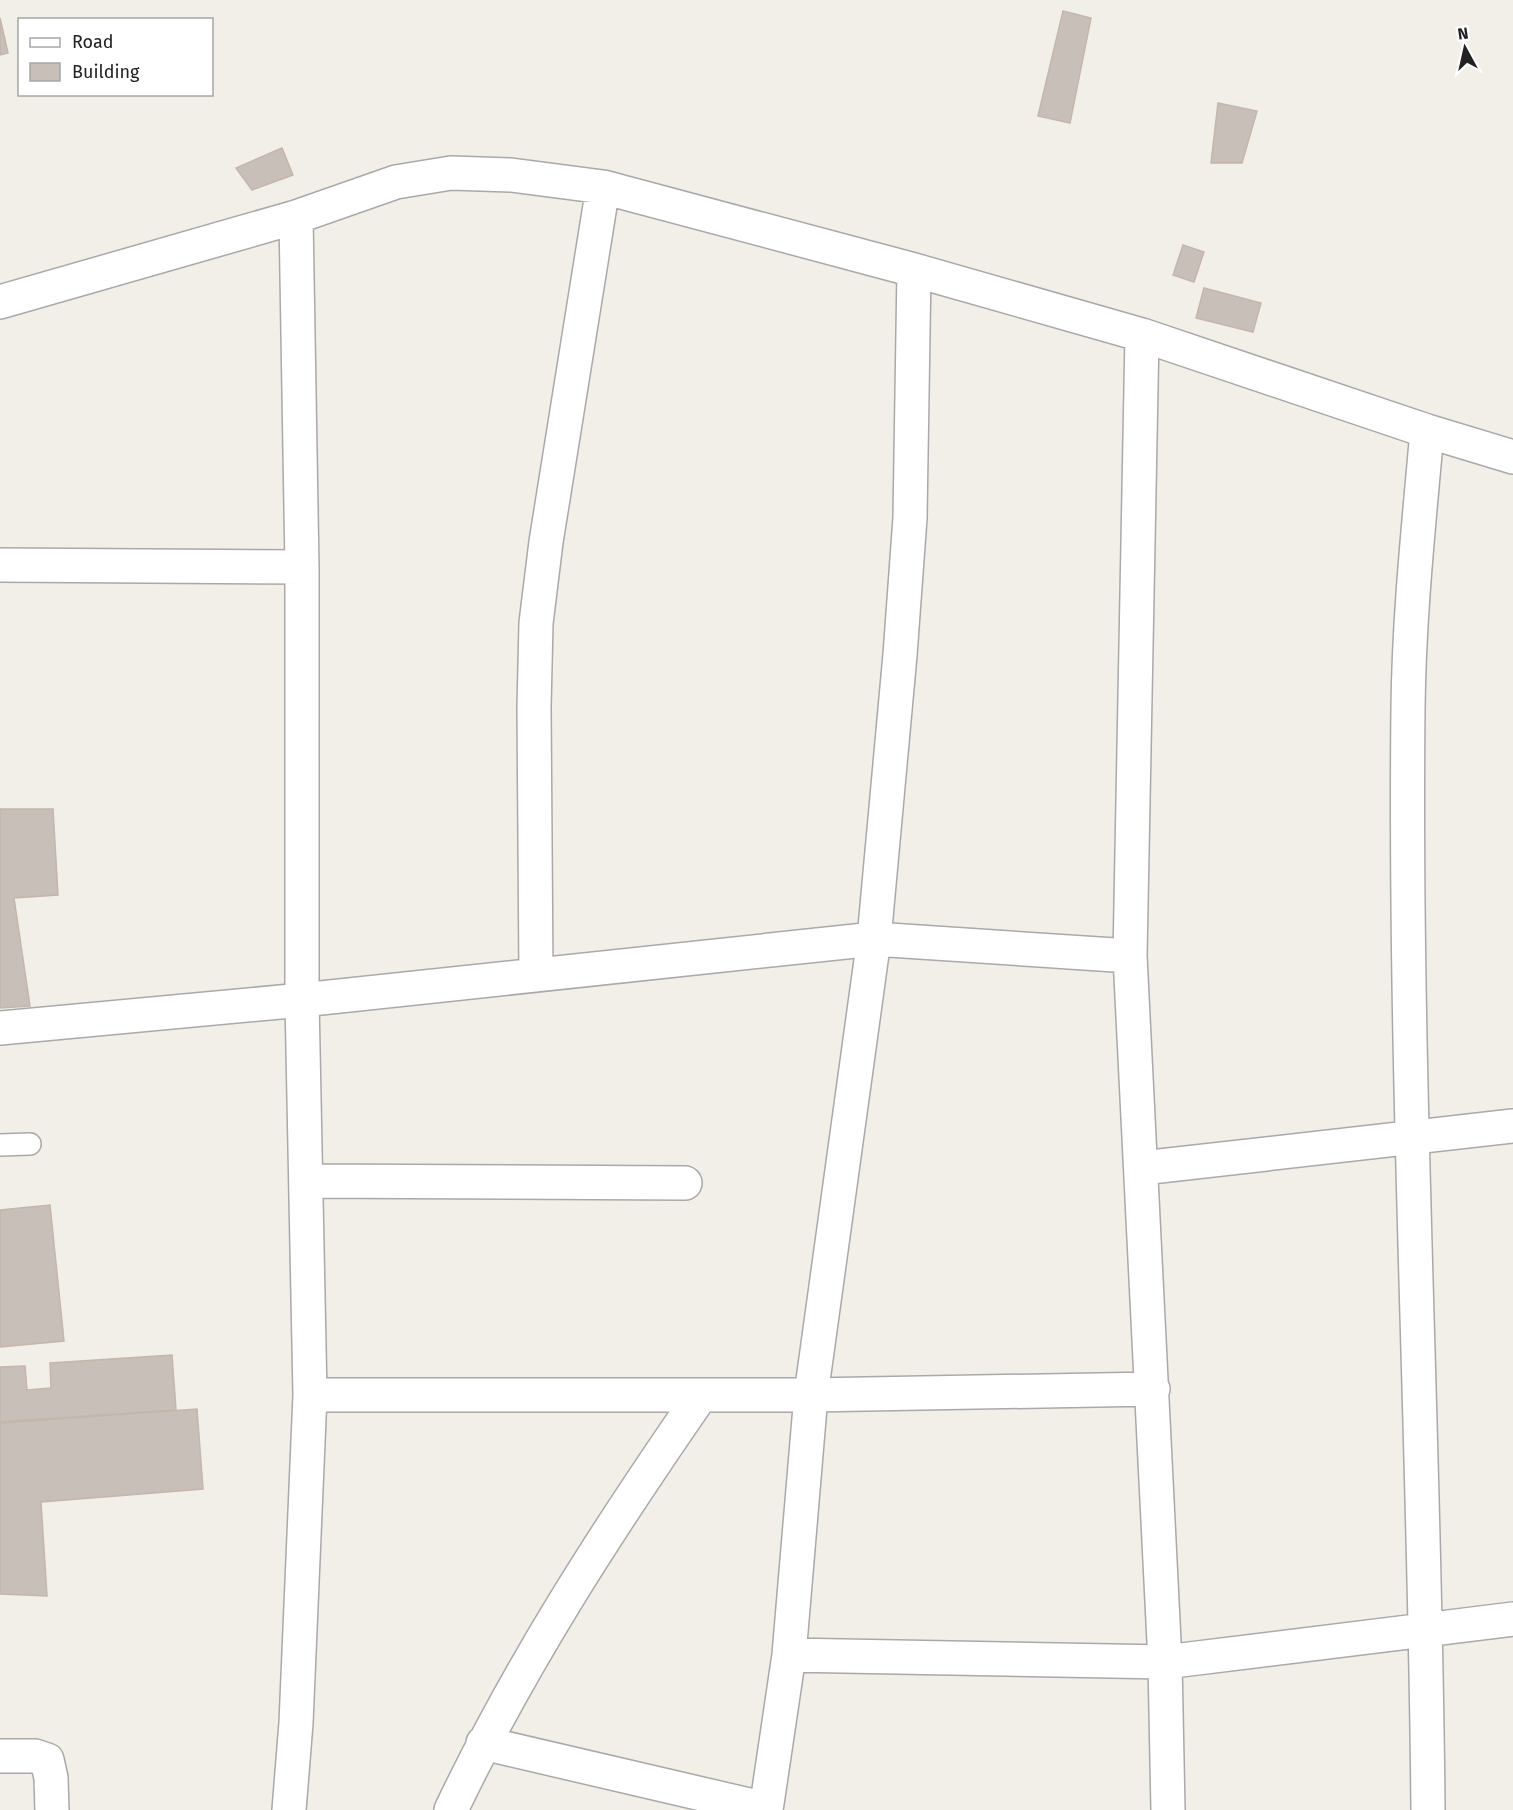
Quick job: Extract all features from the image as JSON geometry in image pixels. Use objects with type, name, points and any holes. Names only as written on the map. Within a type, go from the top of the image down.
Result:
[{"type":"street","points":[[0,302],[297,217],[396,182],[451,173],[511,175],[603,187],[914,270],[1142,335],[1427,431],[1513,457]]},
{"type":"street","points":[[536,975],[534,707],[536,623],[548,530],[603,187]]},
{"type":"street","points":[[289,1810],[296,1724],[310,1395],[302,1000],[302,567],[297,217]]},
{"type":"street","points":[[483,1743],[766,1810],[789,1655],[811,1395],[874,939],[910,518],[914,270]]},
{"type":"street","points":[[1142,335],[1130,956],[1153,1389],[1165,1662],[1168,1810]]},
{"type":"street","points":[[1427,431],[1411,620],[1408,706],[1411,1136],[1427,1630],[1428,1810]]},
{"type":"street","points":[[0,565],[302,567]]},
{"type":"street","points":[[0,1028],[302,1000],[874,939],[1130,956]]},
{"type":"street","points":[[1142,1168],[1513,1126]]},
{"type":"street","points":[[307,1181],[684,1183]]},
{"type":"street","points":[[310,1395],[811,1395],[1153,1389]]},
{"type":"street","points":[[451,1810],[483,1743],[535,1650],[619,1514],[701,1395]]},
{"type":"street","points":[[789,1655],[1165,1662],[1513,1619]]},
{"type":"street","points":[[0,1756],[35,1756],[47,1760],[51,1778],[52,1810]]},
{"type":"lane","points":[[0,1145],[30,1144]]},
{"type":"building","points":[[1063,11],[1091,18],[1070,123],[1038,116]]},
{"type":"building","points":[[0,18],[8,53],[0,55]]},
{"type":"building","points":[[1218,103],[1257,111],[1242,163],[1211,163]]},
{"type":"building","points":[[282,148],[293,175],[252,190],[236,168]]},
{"type":"building","points":[[1183,245],[1204,252],[1194,282],[1173,275]]},
{"type":"building","points":[[1204,288],[1261,303],[1253,332],[1196,318]]},
{"type":"building","points":[[0,809],[53,809],[58,895],[14,898],[30,1006],[0,1008]]},
{"type":"building","points":[[50,1205],[64,1341],[0,1347],[0,1210]]},
{"type":"building","points":[[172,1355],[176,1410],[0,1422],[0,1367],[25,1366],[27,1390],[51,1388],[50,1363]]},
{"type":"building","points":[[197,1409],[203,1489],[41,1502],[47,1596],[0,1594],[0,1423]]}]
